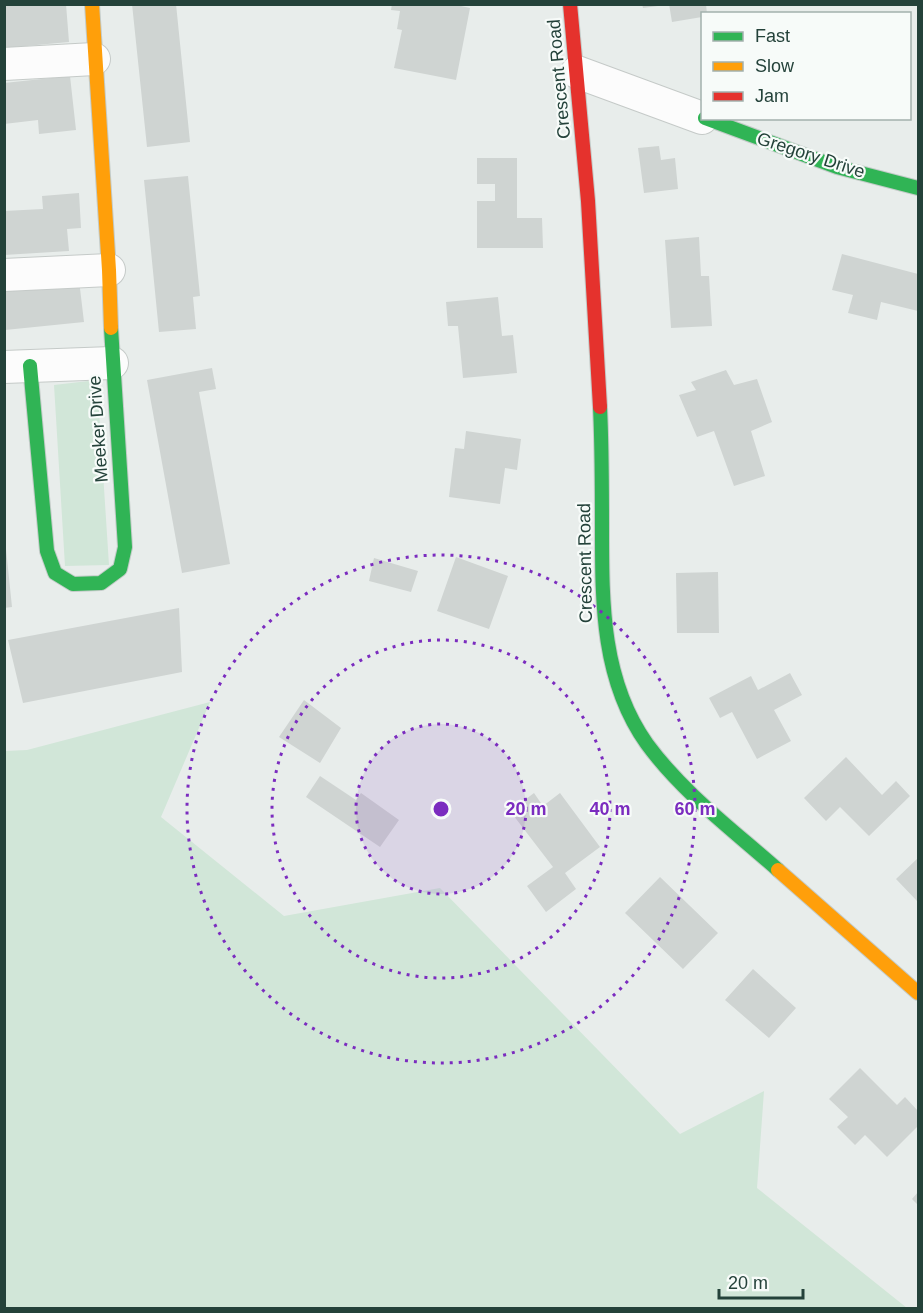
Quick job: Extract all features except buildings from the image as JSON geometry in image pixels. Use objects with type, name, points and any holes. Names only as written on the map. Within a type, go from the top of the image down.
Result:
[{"type":"street","name":"Meeker Drive","points":[[17,366],[47,551],[56,573],[72,584],[101,583],[120,569],[125,547],[112,363],[109,270],[92,4]]},
{"type":"street","name":"Crescent Road","points":[[570,4],[596,300],[602,437],[604,635],[609,662],[618,690],[635,724],[661,761],[696,798],[918,993]]},
{"type":"street","points":[[4,64],[94,59]]},
{"type":"street","name":"Gregory Drive","points":[[577,72],[701,117]]},
{"type":"street","name":"Gregory Drive","points":[[709,120],[837,167],[918,188]]},
{"type":"street","points":[[4,275],[109,270]]},
{"type":"street","points":[[17,366],[112,363]]},
{"type":"green space","points":[[97,380],[109,565],[65,566],[54,385]]},
{"type":"green space","points":[[210,702],[161,817],[284,916],[440,888],[680,1134],[764,1091],[757,1188],[907,1308],[5,1308],[5,751],[27,750]]},
{"type":"traffic: fast","points":[[710,120],[837,167],[918,188]]},
{"type":"traffic: fast","points":[[30,366],[47,551],[55,573],[73,584],[101,583],[120,569],[125,547],[111,328]]},
{"type":"traffic: fast","points":[[600,407],[604,614],[613,668],[621,694],[632,720],[647,744],[676,779],[778,870]]},
{"type":"traffic: slow","points":[[92,4],[111,328]]},
{"type":"traffic: slow","points":[[778,870],[918,993]]},
{"type":"traffic: jam","points":[[570,4],[588,201],[600,407]]}]
